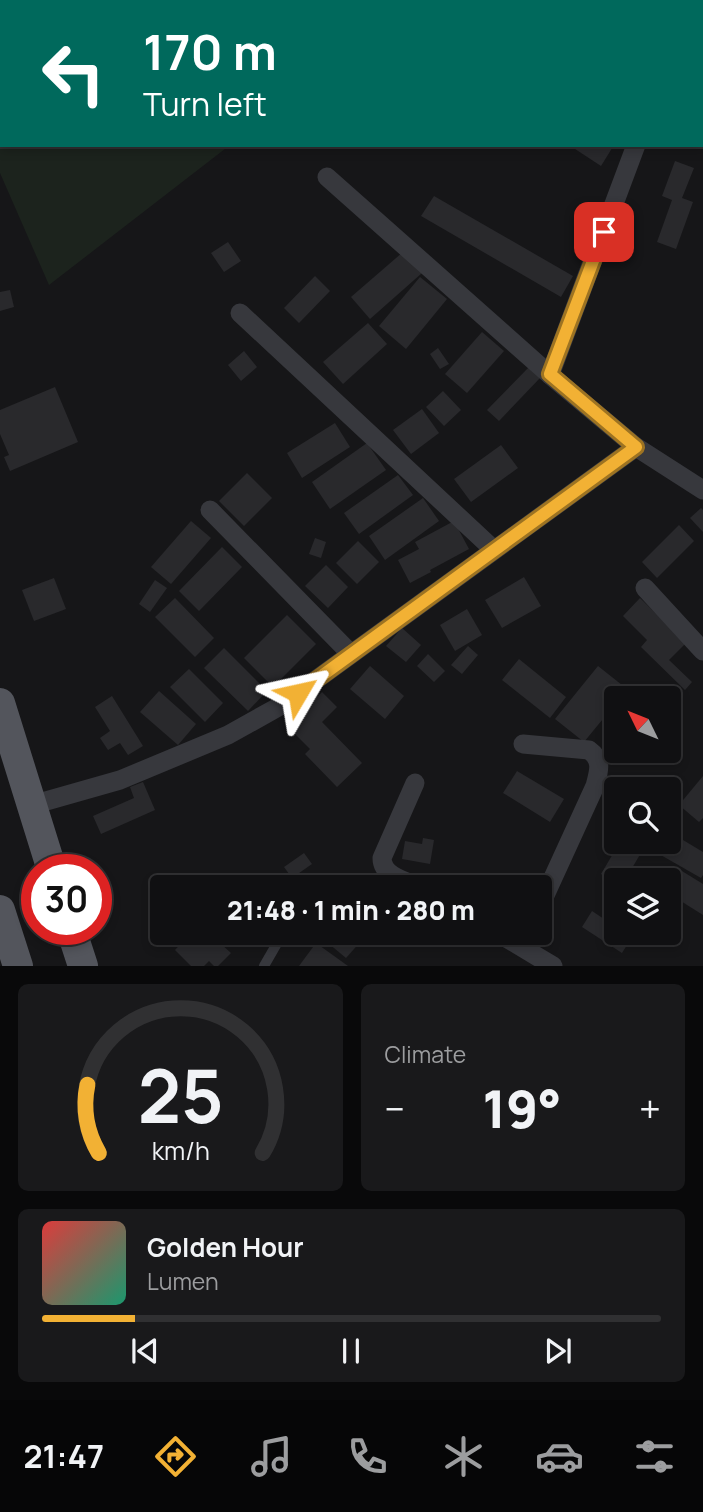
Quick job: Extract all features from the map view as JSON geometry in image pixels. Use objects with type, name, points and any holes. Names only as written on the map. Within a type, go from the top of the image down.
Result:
[{"type":"main road","points":[[0,703],[47,854]]},
{"type":"main road","points":[[0,910],[18,966]]},
{"type":"main road","points":[[76,945],[82,966]]},
{"type":"street","points":[[550,374],[635,147]]},
{"type":"street","points":[[327,177],[636,447],[703,490]]},
{"type":"street","points":[[240,313],[494,550]]},
{"type":"street","points":[[32,805],[120,780],[228,735],[280,706],[636,447]]},
{"type":"street","points":[[210,510],[351,654]]},
{"type":"street","points":[[645,588],[703,651]]},
{"type":"street","points":[[523,744],[589,750],[596,755],[600,767],[595,786],[552,880]]},
{"type":"street","points":[[394,875],[382,865],[382,858],[415,783]]},
{"type":"street","points":[[530,945],[553,966]]},
{"type":"lane","points":[[264,966],[276,945]]},
{"type":"shaded area","points":[[0,147],[227,147],[49,285],[0,173]]},
{"type":"building","points":[[572,147],[613,147],[601,166]]},
{"type":"building","points":[[675,161],[694,168],[682,198],[693,202],[676,249],[657,242],[672,200],[662,196]]},
{"type":"building","points":[[434,196],[573,276],[561,297],[421,216]]},
{"type":"building","points":[[228,242],[241,261],[224,272],[211,253]]},
{"type":"building","points":[[403,252],[422,273],[370,319],[351,297]]},
{"type":"building","points":[[315,276],[330,291],[299,323],[284,308]]},
{"type":"building","points":[[420,277],[447,299],[406,349],[379,326]]},
{"type":"building","points":[[10,290],[14,307],[0,311],[0,292]]},
{"type":"building","points":[[368,323],[387,344],[343,384],[323,362]]},
{"type":"building","points":[[482,332],[504,351],[467,393],[445,374]]},
{"type":"building","points":[[438,348],[449,364],[440,369],[430,354]]},
{"type":"building","points":[[244,351],[257,367],[241,381],[228,365]]},
{"type":"building","points":[[529,367],[540,378],[499,421],[487,410]]},
{"type":"building","points":[[55,387],[78,442],[10,471],[4,457],[9,455],[0,434],[0,410]]},
{"type":"building","points":[[443,391],[461,410],[444,426],[426,407]]},
{"type":"building","points":[[422,409],[439,433],[411,454],[393,430]]},
{"type":"building","points":[[335,423],[350,447],[302,478],[287,453]]},
{"type":"building","points":[[367,443],[386,470],[330,509],[312,482]]},
{"type":"building","points":[[501,445],[518,468],[471,502],[454,479]]},
{"type":"building","points":[[247,473],[272,498],[244,526],[219,501]]},
{"type":"building","points":[[398,475],[413,495],[359,534],[344,513]]},
{"type":"building","points":[[423,498],[439,521],[385,560],[369,536]]},
{"type":"building","points":[[701,508],[703,510],[703,532],[690,518]]},
{"type":"building","points":[[191,521],[211,538],[171,584],[151,567]]},
{"type":"building","points":[[454,521],[469,549],[410,583],[398,560],[419,549],[415,542]]},
{"type":"building","points":[[679,525],[694,541],[657,578],[642,562]]},
{"type":"building","points":[[315,538],[326,542],[321,558],[309,554]]},
{"type":"building","points":[[358,541],[379,562],[357,584],[336,563]]},
{"type":"building","points":[[222,547],[242,567],[199,611],[179,591]]},
{"type":"building","points":[[326,565],[348,587],[328,608],[305,586]]},
{"type":"building","points":[[524,577],[541,606],[502,628],[485,600]]},
{"type":"building","points":[[54,578],[66,609],[34,621],[22,590]]},
{"type":"building","points":[[155,580],[167,588],[150,612],[139,604]]},
{"type":"building","points":[[175,598],[214,638],[195,657],[155,617]]},
{"type":"building","points":[[640,598],[686,643],[669,660],[692,682],[685,690],[641,647],[647,640],[623,616]]},
{"type":"building","points":[[467,609],[482,635],[455,651],[440,625]]},
{"type":"building","points":[[287,615],[316,644],[273,687],[244,658]]},
{"type":"building","points":[[402,628],[421,645],[406,662],[386,646]]},
{"type":"building","points":[[468,646],[478,655],[462,674],[451,665]]},
{"type":"building","points":[[224,648],[267,691],[248,711],[204,668]]},
{"type":"building","points":[[428,654],[445,671],[434,682],[417,666]]},
{"type":"building","points":[[519,659],[566,697],[550,718],[502,680]]},
{"type":"building","points":[[370,666],[404,696],[385,719],[350,689]]},
{"type":"building","points":[[598,666],[623,686],[604,686],[604,718],[584,742],[555,719]]},
{"type":"building","points":[[189,669],[223,703],[205,722],[170,687]]},
{"type":"building","points":[[159,691],[196,724],[178,745],[140,712]]},
{"type":"building","points":[[322,692],[337,707],[322,722],[362,763],[337,787],[305,754],[310,749],[288,727]]},
{"type":"building","points":[[112,696],[143,746],[128,755],[120,743],[108,750],[100,738],[110,731],[95,707]]},
{"type":"building","points":[[517,771],[564,799],[550,822],[503,793]]},
{"type":"building","points":[[703,776],[703,818],[699,822],[681,807],[681,803]]},
{"type":"building","points":[[143,782],[155,810],[101,834],[93,816],[134,798],[130,787]]},
{"type":"building","points":[[423,838],[434,840],[430,864],[402,859],[405,841],[422,844]]},
{"type":"building","points":[[681,839],[703,852],[701,878],[659,854],[681,854]]},
{"type":"building","points":[[304,853],[312,864],[296,875],[290,875],[284,867]]},
{"type":"building","points":[[613,854],[640,854],[632,868],[605,868]]},
{"type":"building","points":[[681,870],[703,884],[703,915],[681,901]]},
{"type":"building","points":[[592,911],[604,919],[604,941],[582,927]]},
{"type":"building","points":[[180,945],[222,945],[231,953],[218,966],[209,961],[204,966],[191,966],[175,950]]},
{"type":"building","points":[[315,945],[319,945],[348,966],[299,966]]},
{"type":"building","points":[[330,945],[358,945],[346,958]]},
{"type":"building","points":[[610,945],[627,945],[622,953]]},
{"type":"route","points":[[298,693],[636,447],[550,374],[604,232]]}]
